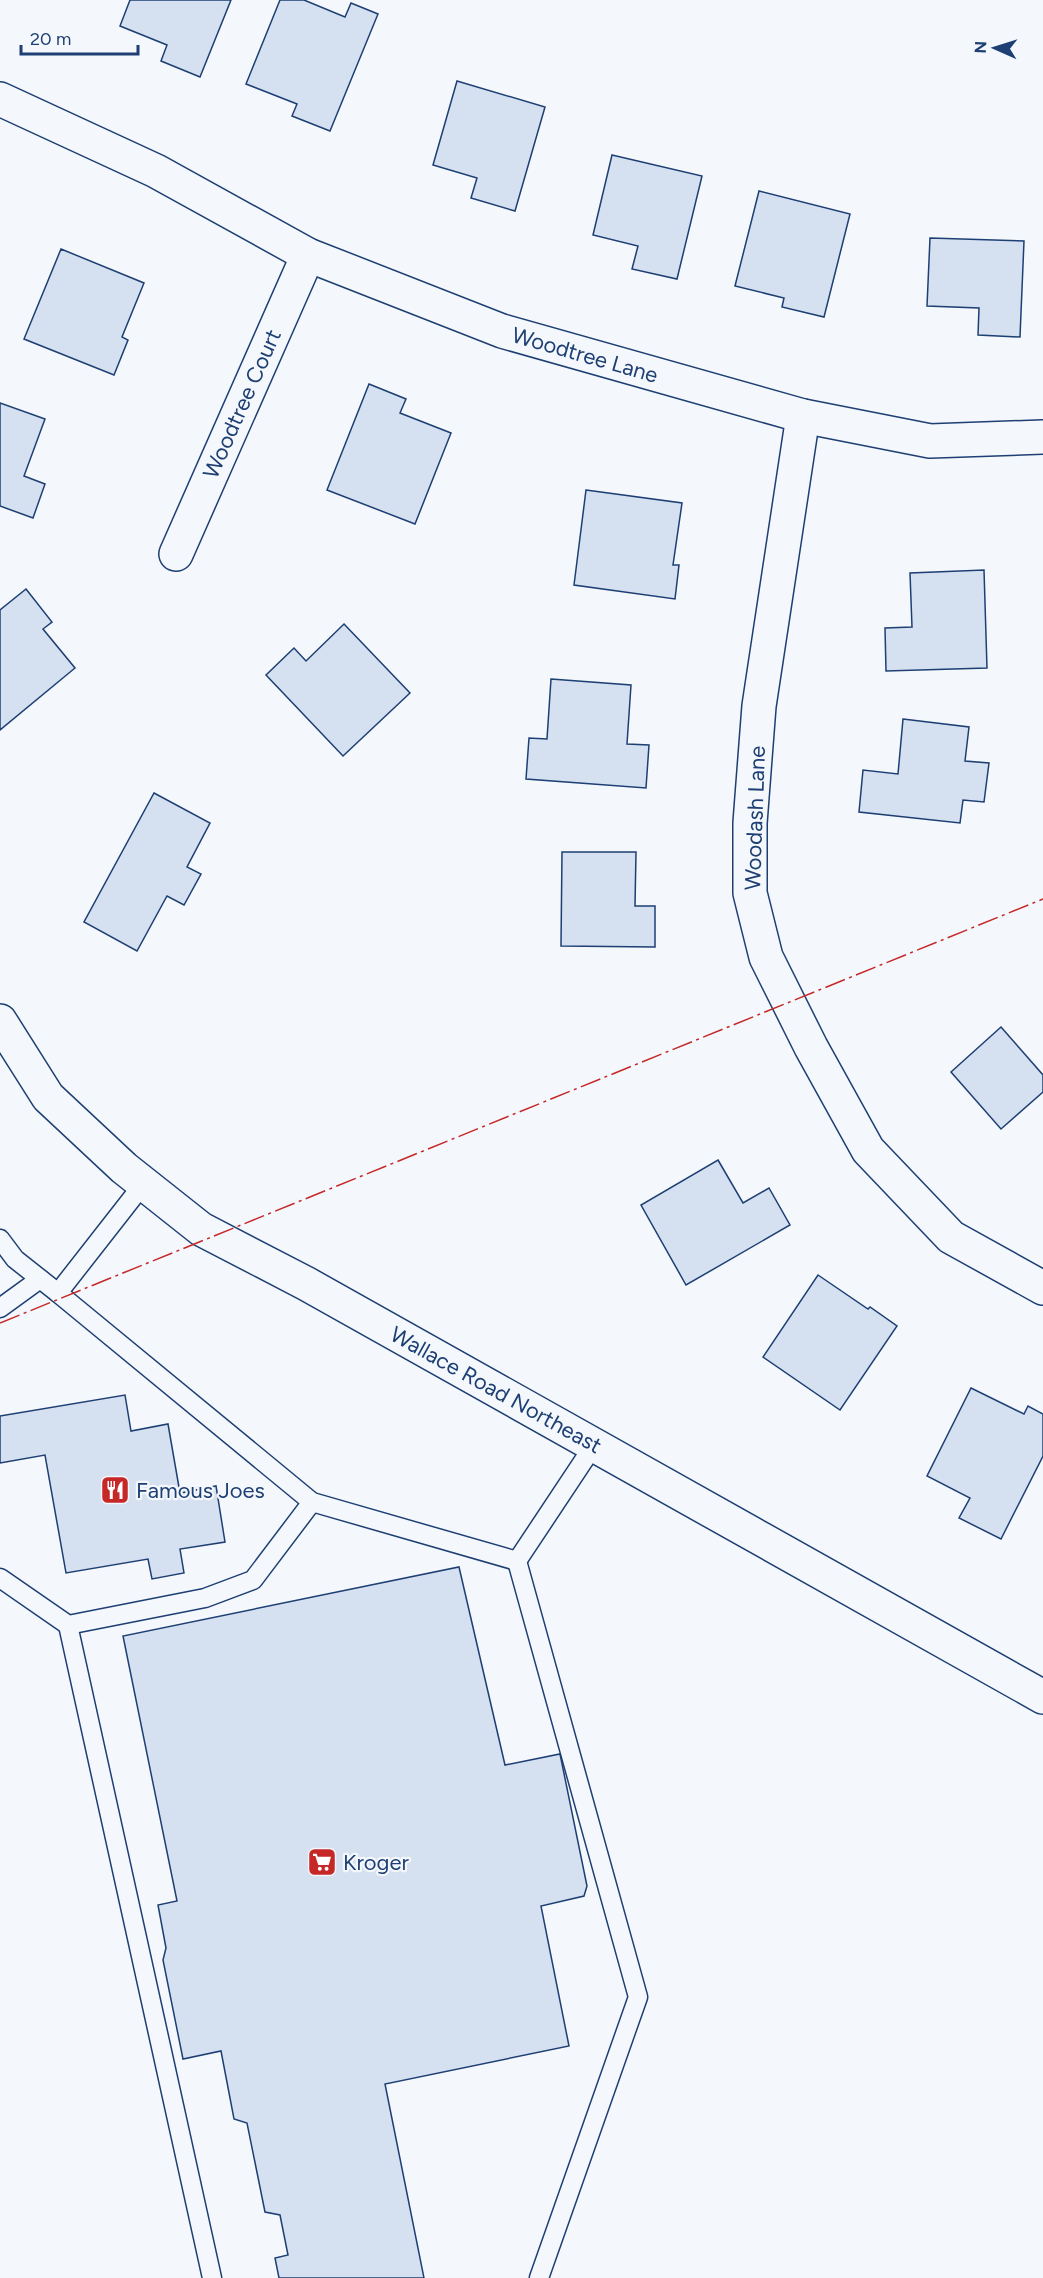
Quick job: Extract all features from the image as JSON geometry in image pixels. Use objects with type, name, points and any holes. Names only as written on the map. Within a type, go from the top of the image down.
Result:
[{"type":"street","name":"Woodtree Lane","points":[[0,99],[156,171],[308,255],[502,331],[803,416],[930,441],[1043,437]]},
{"type":"street","name":"Woodtree Court","points":[[176,554],[308,255]]},
{"type":"street","name":"Woodash Lane","points":[[803,416],[759,706],[750,823],[750,893],[766,957],[811,1047],[868,1150],[951,1237],[1043,1288]]},
{"type":"street","name":"Wallace Road Northeast","points":[[0,1021],[48,1097],[124,1168],[201,1229],[307,1284],[1043,1696]]},
{"type":"lane","points":[[58,1293],[144,1183]]},
{"type":"lane","points":[[0,1239],[15,1259],[312,1502],[517,1561]]},
{"type":"lane","points":[[0,1308],[40,1279]]},
{"type":"lane","points":[[539,2278],[638,1997],[517,1561],[594,1445]]},
{"type":"lane","points":[[68,1625],[205,1598],[253,1580],[312,1502]]},
{"type":"lane","points":[[0,1578],[68,1625],[212,2278]]},
{"type":"building","points":[[130,0],[231,0],[200,77],[161,61],[167,45],[120,26]]},
{"type":"building","points":[[280,0],[304,0],[345,17],[351,3],[378,14],[330,131],[292,116],[297,104],[246,84]]},
{"type":"building","points":[[457,81],[545,107],[515,211],[471,198],[477,178],[433,165]]},
{"type":"building","points":[[612,155],[702,176],[677,279],[632,269],[638,246],[593,235]]},
{"type":"building","points":[[759,191],[850,214],[824,317],[782,307],[784,298],[735,286]]},
{"type":"building","points":[[930,238],[1024,241],[1020,337],[978,335],[979,308],[927,306]]},
{"type":"building","points":[[61,249],[144,283],[122,337],[128,340],[114,375],[24,339]]},
{"type":"building","points":[[369,384],[406,399],[400,413],[451,433],[415,524],[327,490]]},
{"type":"building","points":[[0,403],[45,419],[24,476],[45,484],[33,518],[0,506]]},
{"type":"building","points":[[586,490],[682,503],[673,565],[679,565],[675,599],[574,585]]},
{"type":"building","points":[[984,570],[987,668],[886,671],[885,628],[912,627],[910,573]]},
{"type":"building","points":[[26,589],[52,622],[43,629],[75,668],[0,730],[0,610]]},
{"type":"building","points":[[344,624],[410,693],[343,756],[266,675],[294,648],[306,661]]},
{"type":"building","points":[[551,679],[631,685],[627,744],[649,745],[646,788],[526,779],[529,738],[547,739]]},
{"type":"building","points":[[903,719],[969,727],[965,761],[989,763],[984,802],[963,800],[960,823],[859,812],[863,770],[898,774]]},
{"type":"building","points":[[154,793],[210,823],[187,867],[201,874],[184,905],[167,896],[137,951],[84,922]]},
{"type":"building","points":[[562,852],[636,852],[635,906],[655,906],[655,947],[561,946]]},
{"type":"building","points":[[1001,1027],[1043,1075],[1043,1092],[1001,1129],[951,1072]]},
{"type":"building","points":[[718,1160],[743,1203],[769,1188],[790,1225],[686,1285],[641,1205]]},
{"type":"building","points":[[818,1275],[897,1326],[840,1410],[763,1357]]},
{"type":"building","points":[[971,1388],[1024,1414],[1028,1406],[1043,1414],[1043,1456],[1001,1539],[959,1518],[970,1498],[927,1476]]},
{"type":"building","name":"Famous Joes","points":[[125,1395],[131,1431],[168,1424],[180,1493],[216,1486],[225,1542],[180,1549],[184,1573],[152,1579],[148,1559],[66,1573],[45,1455],[0,1463],[0,1416]]},
{"type":"building","points":[[459,1567],[505,1765],[560,1754],[587,1886],[584,1896],[541,1906],[569,2046],[385,2084],[424,2278],[279,2278],[275,2258],[288,2255],[280,2215],[265,2212],[247,2123],[234,2119],[221,2051],[183,2059],[163,1960],[166,1948],[158,1905],[177,1901],[123,1636]]},
{"type":"power","points":[[0,1323],[1043,899]]},
{"type":"place","name":"Famous Joes","points":[[115,1490]]},
{"type":"place","name":"Kroger","points":[[322,1862]]}]
